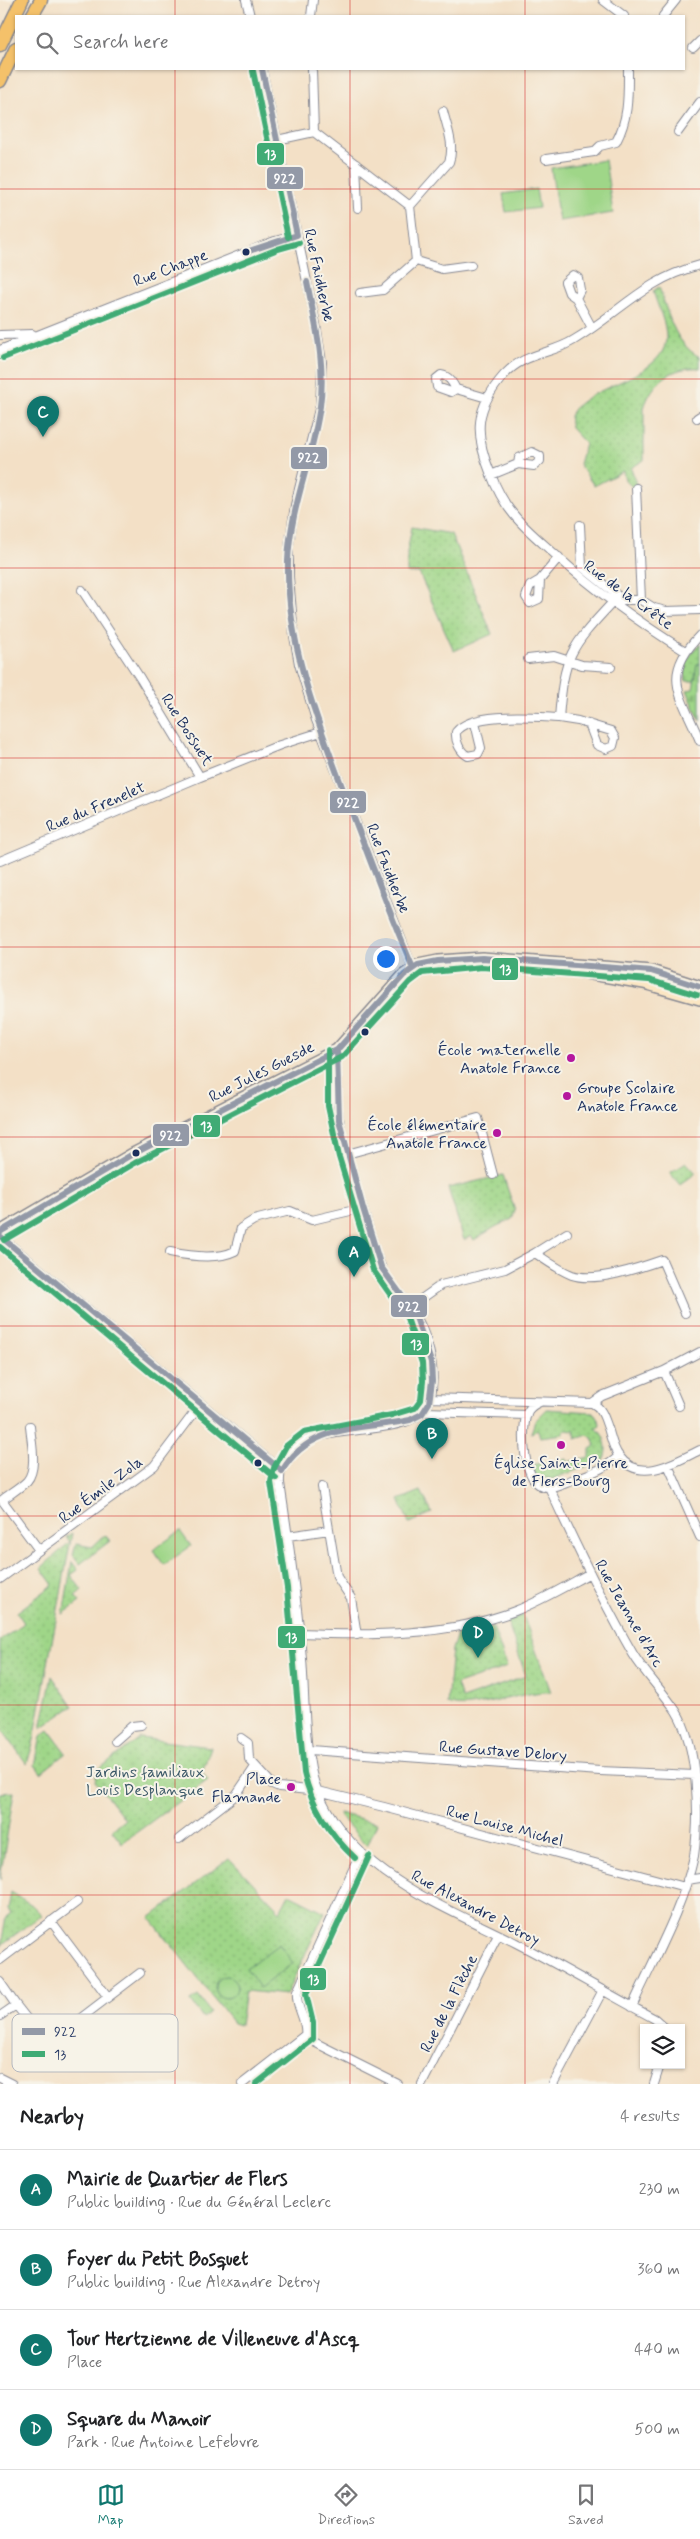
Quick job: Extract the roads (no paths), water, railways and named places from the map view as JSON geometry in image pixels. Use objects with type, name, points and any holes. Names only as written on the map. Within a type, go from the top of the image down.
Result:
[{"type":"main road","points":[[0,45],[22,0]]},
{"type":"main road","points":[[33,15],[41,0]]},
{"type":"main road","points":[[0,81],[15,50]]},
{"type":"street","points":[[246,0],[250,15]]},
{"type":"street","points":[[311,15],[312,0]]},
{"type":"street","points":[[603,0],[621,15]]},
{"type":"street","points":[[664,15],[676,0]]},
{"type":"street","points":[[693,48],[700,41]]},
{"type":"street","name":"Rue Faidherbe","points":[[262,70],[319,340],[322,381],[318,419],[292,519],[289,577],[297,656],[321,732],[414,971]]},
{"type":"street","points":[[312,70],[314,132]]},
{"type":"street","points":[[546,159],[594,152],[600,146],[616,142],[622,131],[627,111],[628,70]]},
{"type":"street","points":[[678,132],[700,102]]},
{"type":"street","points":[[410,206],[449,162],[451,156],[450,141],[443,111]]},
{"type":"street","points":[[277,140],[314,132],[410,206],[416,261]]},
{"type":"street","points":[[356,164],[358,208]]},
{"type":"street","name":"Rue Chappe","points":[[0,350],[284,237],[297,235]]},
{"type":"street","points":[[416,261],[442,269],[471,265]]},
{"type":"street","points":[[360,293],[383,290],[416,261]]},
{"type":"street","name":"Rue de la Crête","points":[[685,651],[612,603],[514,516],[499,493],[479,438],[481,414],[487,398],[504,375],[518,363],[536,354],[570,343],[653,283],[700,265]]},
{"type":"street","points":[[576,298],[592,328]]},
{"type":"street","name":"Rue Chappe","points":[[0,335],[29,334],[53,328]]},
{"type":"street","points":[[456,388],[487,398]]},
{"type":"street","points":[[491,475],[518,464]]},
{"type":"street","points":[[627,613],[641,600],[636,488]]},
{"type":"street","points":[[576,573],[582,567],[580,525]]},
{"type":"street","points":[[540,580],[558,557]]},
{"type":"street","points":[[582,567],[623,600],[641,600],[654,608],[666,611],[700,610]]},
{"type":"street","name":"Rue Bossuet","points":[[82,590],[200,777],[280,745],[321,732]]},
{"type":"street","points":[[559,718],[562,679],[568,660],[579,639],[612,603]]},
{"type":"street","points":[[700,635],[685,651],[677,668],[677,680],[700,740]]},
{"type":"street","points":[[528,659],[550,656],[587,666],[611,667]]},
{"type":"street","points":[[475,723],[502,716],[559,718],[589,724]]},
{"type":"street","name":"Rue du Frenelet","points":[[0,861],[200,777]]},
{"type":"street","name":"Rue Jules Guesde","points":[[0,1232],[131,1155],[338,1050],[390,993],[414,971],[429,962],[469,958],[651,971],[700,987]]},
{"type":"street","name":"Rue Jules Guesde","points":[[414,971],[474,965],[585,972],[664,987],[700,999]]},
{"type":"street","points":[[338,1050],[338,1112],[347,1154],[363,1208],[381,1267],[410,1307],[421,1326],[430,1357],[432,1376],[431,1398],[425,1412]]},
{"type":"street","points":[[347,1154],[478,1118],[493,1175]]},
{"type":"street","points":[[170,1252],[190,1256],[229,1254],[237,1248],[241,1228],[254,1220],[293,1211],[310,1220],[315,1220],[363,1208]]},
{"type":"street","points":[[410,1307],[441,1285],[498,1271],[535,1253],[567,1233]]},
{"type":"street","points":[[0,1236],[148,1359],[200,1405],[282,1471],[293,1451],[309,1440],[405,1422],[425,1412],[527,1415],[531,1407],[540,1402]]},
{"type":"street","points":[[535,1253],[566,1273],[584,1277],[640,1268],[662,1260],[685,1313]]},
{"type":"street","points":[[431,1398],[592,1402],[700,1352]]},
{"type":"street","points":[[664,1370],[679,1406]]},
{"type":"street","points":[[592,1402],[603,1413],[619,1456],[631,1464],[645,1470],[657,1470],[700,1450]]},
{"type":"street","name":"Rue Émile Zola","points":[[0,1579],[154,1466],[200,1405]]},
{"type":"street","name":"Rue Jeanne d'Arc","points":[[527,1415],[524,1446],[527,1466],[534,1479],[549,1487],[590,1573],[635,1658],[676,1711],[684,1731],[695,1774],[699,1811],[695,1851],[686,1884],[632,2007]]},
{"type":"street","points":[[30,1426],[32,1461],[30,1475],[26,1481],[1,1501],[39,1550]]},
{"type":"street","points":[[549,1487],[598,1471],[619,1456]]},
{"type":"street","points":[[668,1466],[700,1537]]},
{"type":"street","name":"Rue Alexandre Detroy","points":[[282,1471],[280,1483],[296,1581],[312,1771],[318,1791],[344,1834],[361,1852],[418,1895],[498,1934],[603,1990],[661,2024]]},
{"type":"street","points":[[322,1487],[337,1577],[351,1598],[357,1635]]},
{"type":"street","points":[[288,1536],[329,1530]]},
{"type":"street","points":[[300,1633],[391,1634],[491,1619],[528,1606],[590,1573]]},
{"type":"street","points":[[115,1740],[132,1726],[141,1724]]},
{"type":"street","points":[[180,1839],[236,1795],[255,1767],[249,1760],[248,1744],[241,1738]]},
{"type":"street","name":"Rue Gustave Delory","points":[[310,1750],[600,1771],[695,1774]]},
{"type":"street","name":"Rue Louise Michel","points":[[255,1767],[272,1784],[279,1787],[318,1791],[686,1884],[700,1878]]},
{"type":"street","points":[[242,2084],[304,2038],[306,2029],[297,2001],[297,1992],[361,1852]]},
{"type":"street","points":[[0,1960],[77,1902]]},
{"type":"street","points":[[51,1921],[108,1997]]},
{"type":"street","name":"Rue de la Flèche","points":[[422,2084],[498,1934]]},
{"type":"street","points":[[85,2014],[140,1973]]},
{"type":"street","points":[[0,1982],[22,2014]]},
{"type":"street","points":[[553,2084],[603,1990]]},
{"type":"street","points":[[0,2016],[16,2006]]},
{"type":"street","points":[[304,2038],[398,2084]]},
{"type":"street","points":[[654,2084],[659,2069]]},
{"type":"street","points":[[0,2078],[12,2084]]},
{"type":"place","name":"Tour Hertzienne de Villeneuve d'Ascq","points":[[43,437]]},
{"type":"place","name":"École maternelle Anatole France","points":[[571,1058]]},
{"type":"place","name":"Groupe Scolaire Anatole France","points":[[567,1096]]},
{"type":"place","name":"École élémentaire Anatole France","points":[[497,1133]]},
{"type":"place","name":"Mairie de Quartier de Flers","points":[[354,1277]]},
{"type":"place","name":"Église Saint-Pierre de Flers-Bourg","points":[[561,1445]]},
{"type":"place","name":"Foyer du Petit Bosquet","points":[[432,1459]]},
{"type":"place","name":"Square du Manoir","points":[[478,1658]]},
{"type":"place","name":"Place Flamande","points":[[291,1787]]},
{"type":"park label","name":"Jardins familiaux Louis Desplanque","points":[[145,1780]]}]
